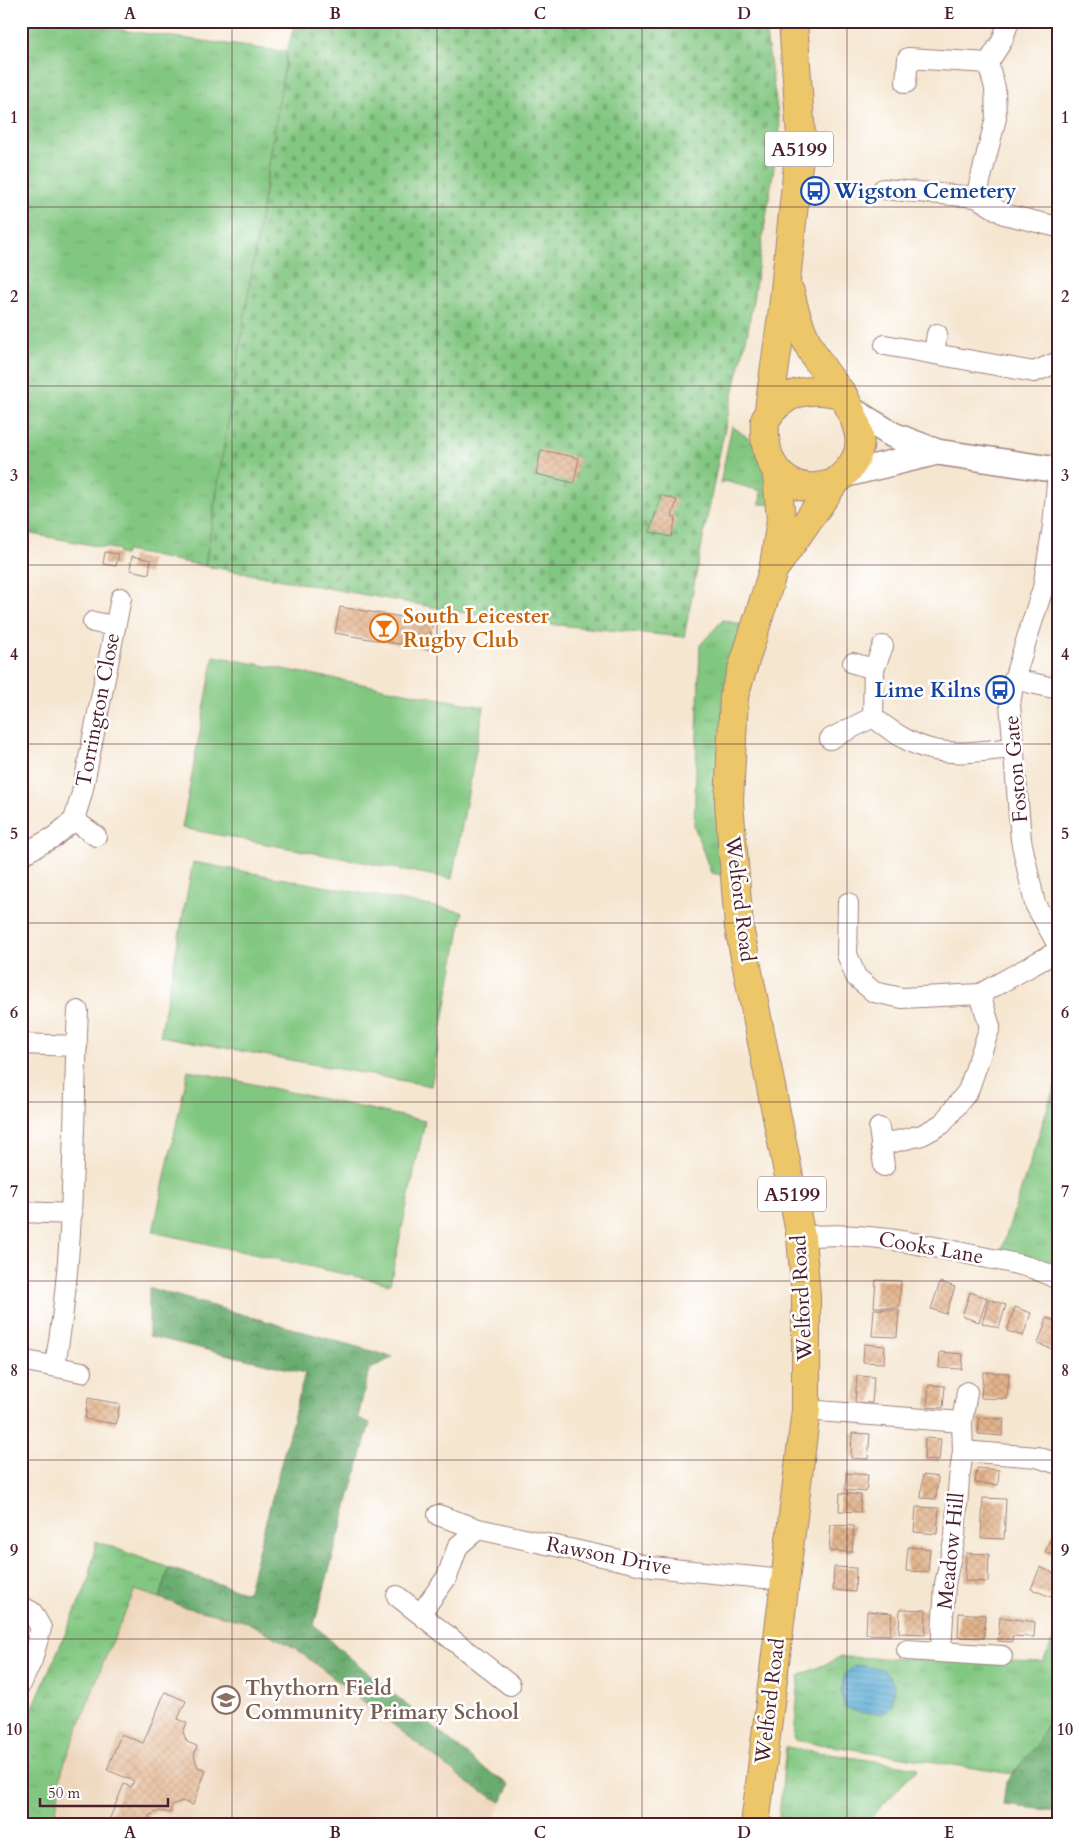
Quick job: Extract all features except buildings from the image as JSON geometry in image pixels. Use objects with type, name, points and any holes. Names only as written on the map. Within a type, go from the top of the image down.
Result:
[{"type":"main road","name":"A5199","points":[[768,416],[801,136],[793,21]]},
{"type":"main road","name":"A5199","points":[[786,276],[796,322],[819,367],[847,402]]},
{"type":"main road","points":[[808,390],[827,390],[847,402],[860,428],[858,457],[841,479],[819,488],[799,487],[777,475],[767,452],[764,434],[768,416],[780,402],[794,393],[808,390]]},
{"type":"main road","name":"Welford Road","points":[[755,1825],[806,1410],[806,1296],[801,1237],[739,927],[729,802],[734,696],[773,571],[781,520],[777,475]]},
{"type":"main road","name":"Welford Road","points":[[773,571],[841,479]]},
{"type":"street","points":[[976,197],[996,118],[995,88],[988,63],[1002,41],[1009,21]]},
{"type":"street","points":[[906,83],[908,58],[988,63]]},
{"type":"street","points":[[883,189],[976,197],[1004,214],[1058,227]]},
{"type":"street","points":[[885,345],[935,344],[1034,372],[1058,362]]},
{"type":"street","points":[[847,402],[893,435],[937,452],[1058,471]]},
{"type":"street","points":[[841,479],[937,452]]},
{"type":"street","name":"Foston Gate","points":[[1058,471],[1053,526],[1043,588],[1014,679],[1010,704],[1021,840],[1035,904],[1058,945]]},
{"type":"street","name":"Torrington Close","points":[[74,820],[82,792],[121,598]]},
{"type":"street","points":[[93,622],[115,626]]},
{"type":"street","points":[[872,717],[874,668],[882,646]]},
{"type":"street","points":[[853,663],[874,668]]},
{"type":"street","points":[[1014,679],[1058,689]]},
{"type":"street","points":[[830,739],[872,717]]},
{"type":"street","points":[[872,717],[894,734],[926,750],[958,754],[1013,748]]},
{"type":"street","points":[[21,855],[54,837],[74,820],[96,836]]},
{"type":"street","points":[[848,903],[847,954],[856,977],[874,992],[902,998],[980,994],[1058,951]]},
{"type":"street","points":[[884,1166],[880,1137],[922,1135],[942,1124],[968,1092],[990,1026],[980,994]]},
{"type":"street","points":[[55,1365],[64,1313],[72,1214],[78,1011]]},
{"type":"street","points":[[21,1044],[76,1046]]},
{"type":"street","points":[[21,1212],[72,1214]]},
{"type":"street","name":"Cooks Lane","points":[[801,1237],[819,1235],[895,1238],[1012,1263],[1046,1272],[1058,1280]]},
{"type":"street","points":[[21,1360],[55,1365],[82,1372]]},
{"type":"street","name":"Meadow Hill","points":[[941,1651],[945,1584],[955,1536],[963,1451],[962,1422],[967,1392]]},
{"type":"street","points":[[806,1410],[962,1422]]},
{"type":"street","points":[[963,1451],[1037,1457],[1058,1464]]},
{"type":"street","name":"Rawson Drive","points":[[438,1515],[478,1529],[652,1567],[784,1580]]},
{"type":"street","points":[[421,1613],[447,1577],[458,1546],[478,1529]]},
{"type":"street","points":[[397,1596],[510,1685]]},
{"type":"street","points":[[21,1606],[32,1612],[41,1628],[32,1660],[21,1684]]},
{"type":"street","points":[[907,1650],[1002,1656]]},
{"type":"shaded area","name":"Thythorn Field Community Primary School","points":[[136,1590],[184,1607],[247,1622],[295,1648],[468,1783],[501,1802],[492,1825],[54,1825],[62,1770],[104,1661]]},
{"type":"green space","points":[[21,21],[53,21],[287,52],[205,566],[126,551],[124,555],[119,554],[119,550],[21,532]]},
{"type":"green space","points":[[295,21],[764,21],[780,129],[748,331],[722,441],[684,637],[504,620],[205,566],[287,52]]},
{"type":"green space","points":[[732,426],[767,452],[781,505],[760,504],[761,491],[725,481],[720,484]]},
{"type":"green space","points":[[723,620],[754,628],[734,696],[735,877],[711,873],[694,826],[700,645]]},
{"type":"green space","points":[[214,656],[484,707],[452,879],[182,828]]},
{"type":"green space","points":[[193,862],[463,912],[431,1086],[160,1036]]},
{"type":"green space","points":[[188,1070],[425,1121],[390,1284],[153,1232]]},
{"type":"green space","points":[[1058,1076],[1058,1265],[1051,1261],[999,1257]]},
{"type":"green space","points":[[149,1288],[393,1357],[369,1370],[358,1418],[370,1423],[314,1625],[341,1650],[480,1766],[510,1785],[501,1802],[468,1783],[295,1648],[247,1622],[184,1607],[160,1598],[169,1568],[247,1593],[305,1373],[149,1336]]},
{"type":"green space","points":[[96,1541],[169,1568],[160,1598],[135,1590],[104,1661],[62,1770],[54,1825],[21,1825],[21,1734],[89,1580]]},
{"type":"green space","points":[[1058,1628],[1058,1701],[1036,1746],[1012,1774],[794,1740],[799,1676],[841,1657],[1043,1662]]},
{"type":"green space","points":[[1058,1701],[1057,1825],[1057,1811],[1003,1805],[1006,1782],[1036,1746]]},
{"type":"green space","points":[[786,1747],[918,1768],[864,1825],[778,1825]]},
{"type":"water","points":[[856,1665],[883,1669],[894,1684],[892,1705],[883,1713],[860,1713],[845,1707],[841,1693],[845,1674]]},
{"type":"place","name":"Wigston Cemetery","points":[[815,191]]},
{"type":"place","name":"South Leicester Rugby Club","points":[[384,628]]},
{"type":"place","name":"Lime Kilns","points":[[1000,690]]},
{"type":"place","name":"Thythorn Field Community Primary School","points":[[226,1700]]}]
